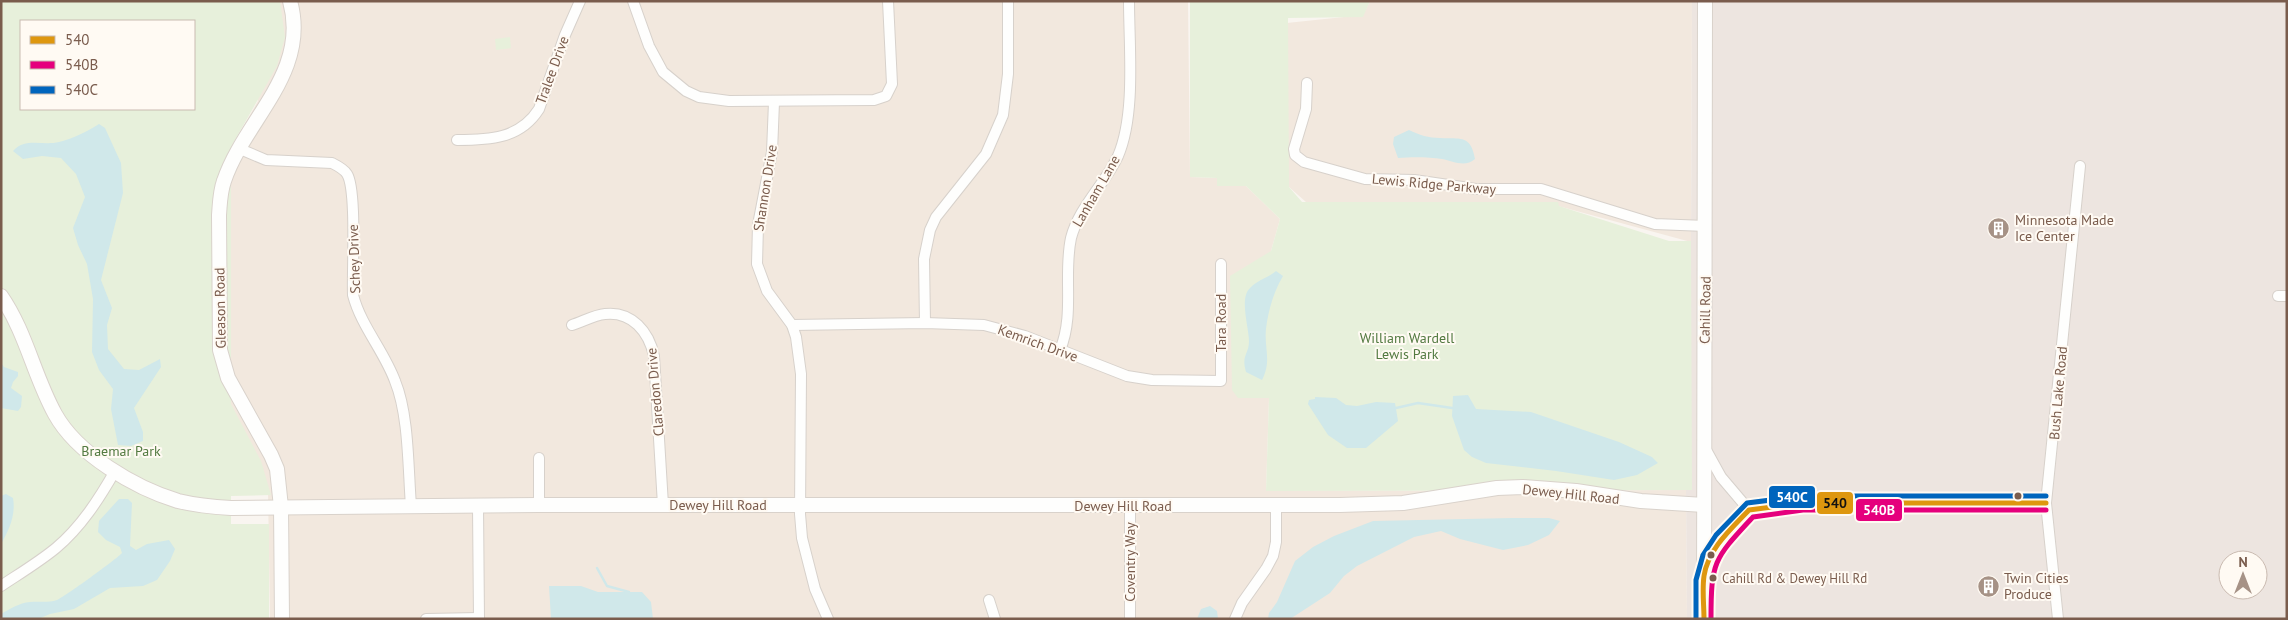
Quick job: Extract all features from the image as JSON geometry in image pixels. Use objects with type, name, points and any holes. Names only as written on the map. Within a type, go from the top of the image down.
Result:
[{"type":"street","name":"Gleason Road","points":[[282,619],[281,507],[277,469],[228,378],[220,350],[218,333],[220,197],[224,181],[240,149],[289,62],[294,38],[290,1]]},
{"type":"street","name":"Tralee Drive","points":[[457,140],[500,137],[513,134],[532,119],[539,109],[564,35],[580,1]]},
{"type":"street","points":[[633,1],[655,59],[663,72],[673,82],[686,91],[714,100],[774,102],[874,100],[886,96],[892,84],[888,1]]},
{"type":"street","points":[[925,323],[924,259],[930,230],[936,217],[986,154],[1003,115],[1008,74],[1008,1]]},
{"type":"street","name":"Lanham Lane","points":[[1060,350],[1069,317],[1070,246],[1072,234],[1084,208],[1108,174],[1118,155],[1125,135],[1129,91],[1129,1]]},
{"type":"street","name":"Cahill Road","points":[[1704,619],[1705,1]]},
{"type":"street","name":"Lewis Ridge Parkway","points":[[1307,83],[1306,110],[1294,149],[1295,155],[1304,162],[1365,179],[1414,180],[1476,189],[1542,189],[1655,224],[1706,226]]},
{"type":"street","name":"Shannon Drive","points":[[774,102],[772,152],[758,226],[757,264],[766,292],[792,325],[798,346],[801,374],[800,506],[802,538],[808,563],[828,619]]},
{"type":"street","name":"Schey Drive","points":[[240,149],[266,160],[332,163],[341,167],[347,174],[352,192],[353,295],[356,306],[395,380],[400,395],[411,506]]},
{"type":"street","name":"Bush Lake Road","points":[[2058,619],[2046,503],[2080,166]]},
{"type":"street","name":"Tara Road","points":[[1221,264],[1221,381]]},
{"type":"street","name":"Dewey Hill Road","points":[[1,296],[21,332],[31,362],[56,415],[68,433],[115,471],[153,492],[178,501],[204,506],[231,508],[663,505],[1276,505],[1403,503],[1497,488],[1523,487],[1641,501],[1704,505]]},
{"type":"street","name":"Claredon Drive","points":[[572,325],[605,314],[617,315],[629,318],[646,333],[654,356],[663,505]]},
{"type":"street","name":"Kemrich Drive","points":[[792,325],[925,323],[984,325],[1005,329],[1127,376],[1152,380],[1221,381]]},
{"type":"street","points":[[1704,447],[1721,476],[1749,510]]},
{"type":"street","points":[[539,458],[539,506]]},
{"type":"street","points":[[1,586],[56,548],[68,536],[91,509],[115,471]]},
{"type":"street","points":[[1704,574],[1718,546],[1749,510],[1803,503],[2046,503]]},
{"type":"street","points":[[1235,619],[1242,603],[1273,556],[1276,542],[1276,505]]},
{"type":"street","points":[[426,619],[479,618],[478,506]]},
{"type":"street","name":"Coventry Way","points":[[1130,506],[1130,619]]},
{"type":"street","points":[[989,600],[995,619]]},
{"type":"shaded area","points":[[250,1],[1188,1],[1190,177],[1217,178],[1218,186],[1246,186],[1280,219],[1238,398],[1269,398],[1266,491],[1686,490],[1687,619],[270,619],[268,490],[226,405],[231,147],[258,101]]},
{"type":"shaded area","points":[[1370,1],[1692,1],[1691,242],[1558,206],[1306,202],[1289,187],[1268,25],[1363,15]]},
{"type":"shaded area","points":[[1692,1],[2287,1],[2287,619],[1687,619],[1686,490],[1691,241]]},
{"type":"green space","name":"Braemar Park","points":[[1,1],[280,1],[285,37],[277,66],[231,147],[231,404],[261,461],[271,495],[231,496],[231,524],[269,524],[269,619],[1,619]]},
{"type":"green space","name":"William Wardell Lewis Park","points":[[1190,1],[1370,1],[1363,17],[1288,18],[1289,187],[1302,202],[1558,202],[1559,206],[1669,241],[1691,241],[1692,490],[1266,491],[1269,398],[1238,398],[1232,390],[1230,276],[1271,251],[1280,219],[1246,186],[1217,186],[1217,178],[1190,177]]},
{"type":"green space","points":[[510,37],[511,48],[496,50],[495,39]]},
{"type":"water","points":[[99,124],[105,128],[121,163],[123,193],[101,280],[112,308],[107,325],[108,349],[124,369],[139,370],[160,359],[161,367],[134,408],[143,432],[143,441],[131,446],[118,445],[111,409],[113,389],[99,370],[92,352],[93,299],[87,264],[78,245],[73,228],[85,197],[76,174],[61,158],[42,156],[23,159],[13,151],[23,144],[53,143],[64,140]]},
{"type":"water","points":[[1409,130],[1428,137],[1458,138],[1463,140],[1471,145],[1475,159],[1471,162],[1463,163],[1432,158],[1398,158],[1393,144],[1394,137]]},
{"type":"water","points":[[1276,271],[1283,276],[1274,295],[1268,315],[1266,329],[1267,366],[1262,380],[1246,372],[1245,358],[1249,341],[1245,299],[1253,285]]},
{"type":"water","points":[[1,363],[4,367],[18,372],[18,376],[11,388],[22,396],[21,407],[18,411],[1,408]]},
{"type":"water","points":[[1468,395],[1476,409],[1531,412],[1619,442],[1652,457],[1658,463],[1637,475],[1614,480],[1486,463],[1472,457],[1464,450],[1452,416],[1453,396]]},
{"type":"water","points":[[1315,397],[1336,398],[1346,405],[1357,406],[1376,402],[1395,403],[1398,421],[1366,448],[1347,448],[1328,435],[1308,404],[1309,400],[1315,399]]},
{"type":"water","points":[[6,494],[13,498],[14,510],[9,528],[1,544],[1,496]]},
{"type":"water","points":[[119,499],[128,499],[132,503],[130,546],[136,550],[147,544],[169,540],[175,549],[170,561],[157,580],[143,586],[110,588],[74,609],[50,614],[38,619],[1,619],[1,614],[15,606],[30,602],[57,600],[90,578],[122,553],[120,547],[106,540],[98,532],[99,521]]},
{"type":"water","points":[[1549,518],[1560,521],[1549,535],[1528,545],[1503,550],[1460,539],[1441,531],[1414,537],[1357,566],[1344,576],[1330,593],[1290,619],[1268,619],[1269,613],[1277,602],[1295,561],[1313,547],[1334,536],[1373,521]]},
{"type":"water","points":[[549,586],[581,586],[598,592],[642,592],[651,602],[653,619],[551,619]]},
{"type":"water","points":[[1210,606],[1217,611],[1218,619],[1197,619],[1201,609]]},
{"type":"waterway","points":[[1396,408],[1418,403],[1452,408]]},
{"type":"waterway","points":[[597,568],[607,586],[629,592],[629,594]]},
{"type":"transit line","name":"540C","points":[[1696,619],[1696,580],[1703,555],[1716,535],[1747,503],[1803,496],[2046,496]]},
{"type":"transit line","name":"540","points":[[1704,619],[1703,587],[1706,566],[1721,540],[1749,510],[1803,503],[2046,503]]},
{"type":"transit line","name":"540B","points":[[1711,619],[1712,584],[1717,562],[1730,542],[1753,517],[1803,510],[2046,510]]},
{"type":"place","name":"Minnesota Made Ice Center","points":[[1999,228]]},
{"type":"place","name":"Cahill Rd & Dewey Hill Rd","points":[[1713,578]]},
{"type":"place","name":"Twin Cities Produce","points":[[1988,586]]}]
